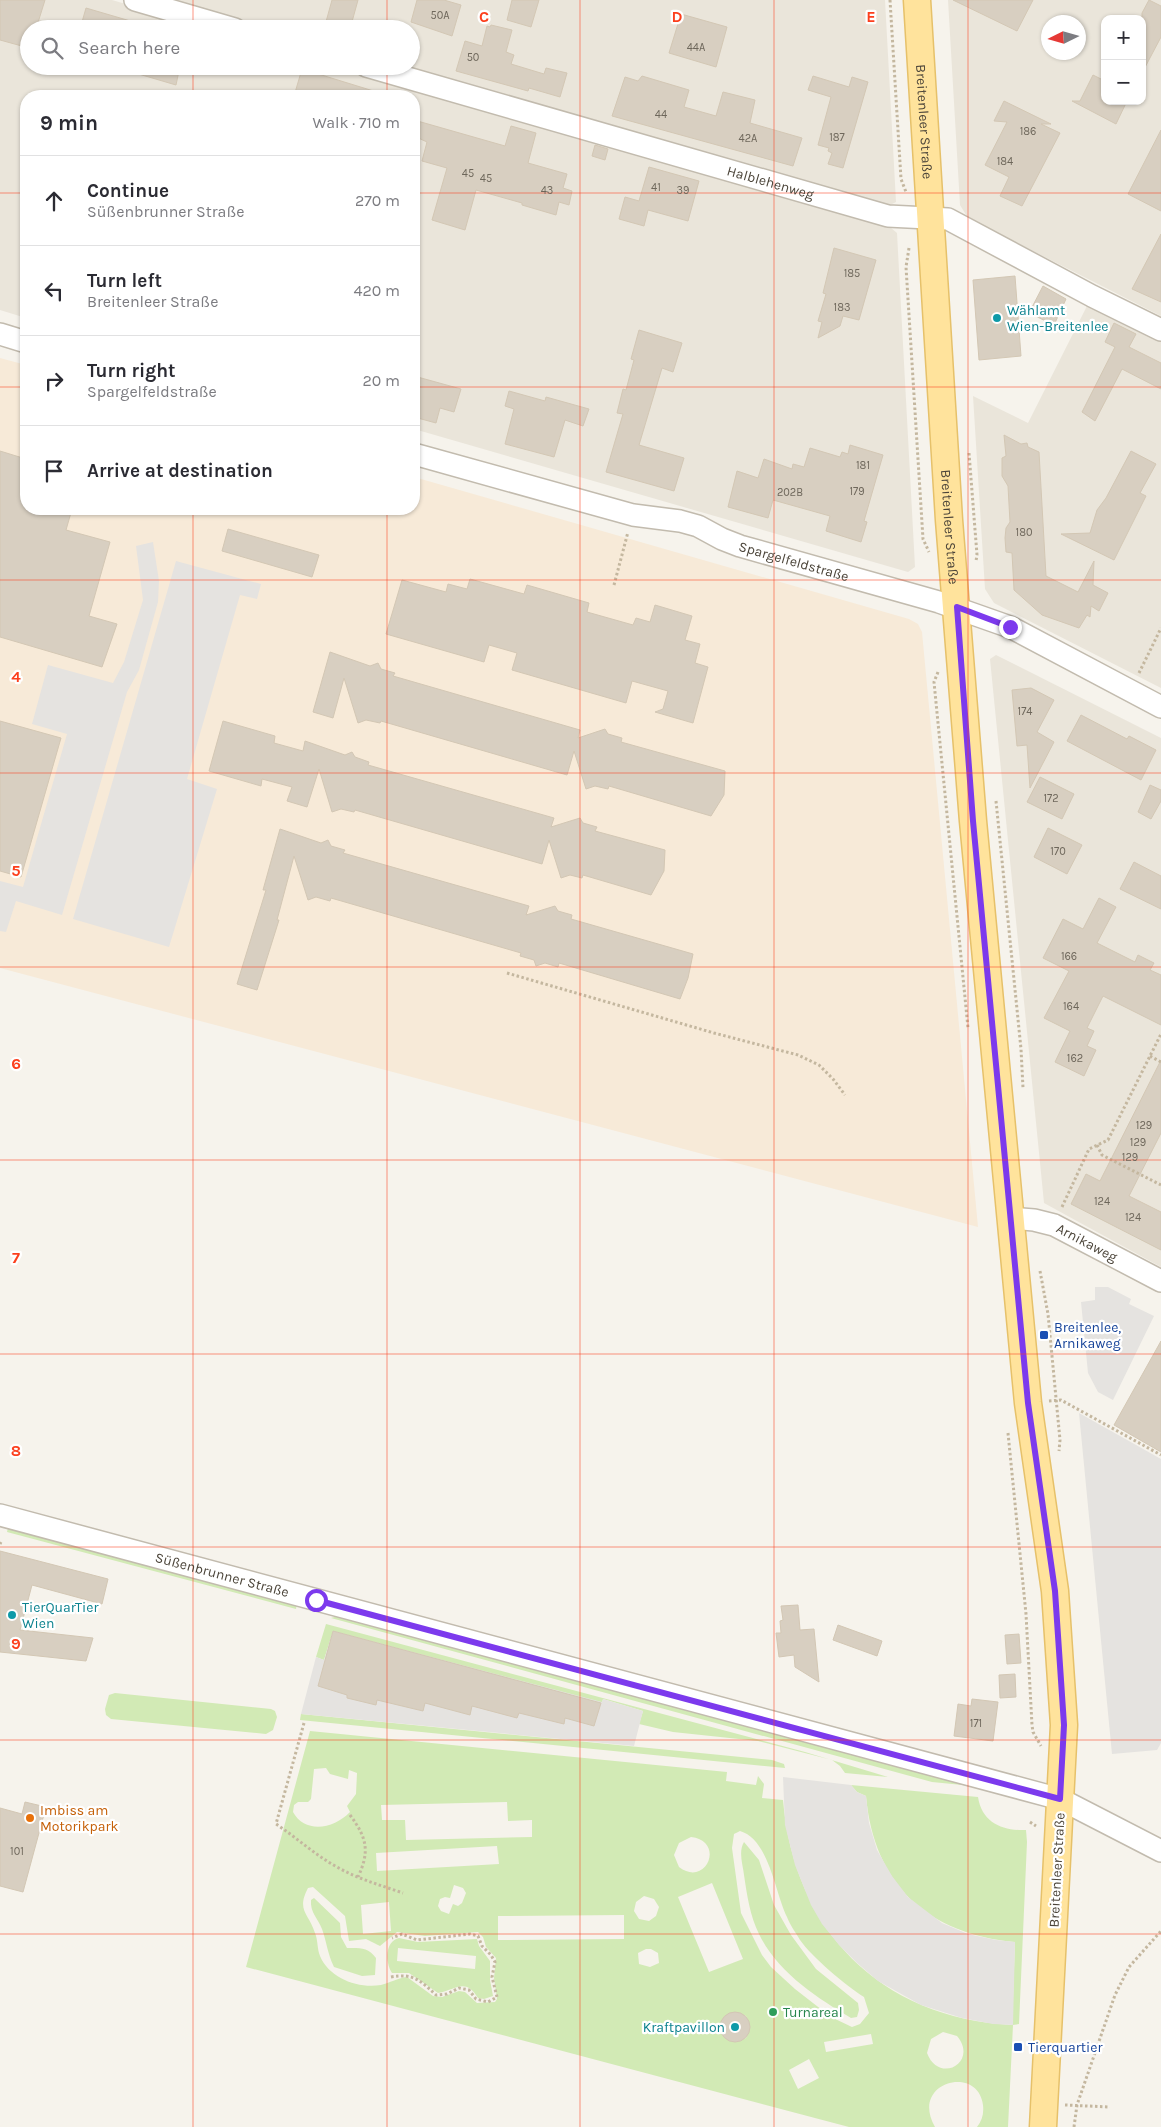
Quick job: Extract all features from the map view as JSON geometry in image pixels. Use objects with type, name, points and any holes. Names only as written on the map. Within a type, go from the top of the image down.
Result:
[{"type":"main road","name":"Breitenleer Straße","points":[[917,0],[929,218],[973,821],[1028,1403],[1055,1591],[1064,1725],[1043,2127]]},
{"type":"street","points":[[135,0],[204,20]]},
{"type":"street","name":"Halblehenweg","points":[[397,75],[888,216],[948,218],[1092,296],[1161,330]]},
{"type":"street","points":[[0,334],[20,340]]},
{"type":"street","name":"Spargelfeldstraße","points":[[420,456],[633,515],[680,521],[698,526],[740,546],[957,607],[1010,627],[1161,707]]},
{"type":"street","name":"Arnikaweg","points":[[1010,1218],[1054,1224],[1161,1282]]},
{"type":"street","name":"Süßenbrunner Straße","points":[[0,1515],[1060,1799],[1161,1851]]},
{"type":"path","points":[[890,0],[901,179],[908,199]]},
{"type":"path","points":[[910,240],[906,262],[923,539],[931,556]]},
{"type":"path","points":[[614,585],[633,515]]},
{"type":"path","points":[[1136,678],[1161,628]]},
{"type":"path","points":[[995,796],[1021,1049],[1023,1093]]},
{"type":"path","points":[[507,973],[714,1034],[798,1055],[819,1065],[845,1095]]},
{"type":"path","points":[[1058,1214],[1089,1149],[1108,1140],[1161,1034]]},
{"type":"path","points":[[1150,1056],[1161,1062]]},
{"type":"path","points":[[1097,1145],[1102,1155],[1161,1185]]},
{"type":"path","points":[[1028,1403],[1061,1400],[1161,1456]]},
{"type":"path","points":[[1008,1432],[1026,1614],[1032,1725],[1033,1732],[1042,1750]]},
{"type":"path","points":[[304,1723],[276,1824],[316,1854],[358,1878],[403,1893]]},
{"type":"path","points":[[350,1815],[362,1831],[365,1841],[364,1859],[358,1878]]},
{"type":"path","points":[[1030,1822],[1036,1826]]},
{"type":"path","points":[[1074,2127],[1077,2106],[1115,1995],[1129,1966],[1161,1932]]},
{"type":"path","points":[[392,1938],[402,1934],[417,1940],[470,1934],[478,1936],[482,1946],[495,1962],[492,1977],[497,1997],[488,2002],[476,1999],[469,1990],[459,1988],[447,1994],[436,1994],[423,1982],[407,1974],[392,1977]]},
{"type":"path","points":[[1077,2106],[1110,2107]]},
{"type":"shaded area","points":[[0,0],[112,0],[180,20],[20,20],[20,75],[372,75],[884,222],[897,233],[915,567],[908,572],[420,431],[420,90],[20,90],[20,316],[0,310]]},
{"type":"shaded area","points":[[166,0],[885,0],[896,202],[886,207],[420,73],[420,20],[235,20]]},
{"type":"shaded area","points":[[948,0],[1161,0],[1161,316],[968,218],[960,205]]},
{"type":"shaded area","points":[[1092,296],[1161,331],[1161,688],[994,603],[985,589],[973,396],[1028,423]]},
{"type":"shaded area","points":[[0,358],[20,363],[20,515],[420,515],[420,479],[909,619],[918,624],[922,632],[978,1227],[0,968]]},
{"type":"shaded area","points":[[153,542],[159,581],[158,602],[139,670],[127,692],[62,915],[16,901],[6,932],[0,931],[0,881],[23,887],[67,734],[32,724],[48,665],[113,683],[124,662],[143,600],[136,546]]},
{"type":"shaded area","points":[[176,561],[261,584],[257,599],[240,595],[187,779],[217,789],[169,947],[73,919]]},
{"type":"shaded area","points":[[996,655],[1161,738],[1161,1267],[1044,1203],[990,659]]},
{"type":"shaded area","points":[[1095,1287],[1108,1287],[1131,1299],[1129,1304],[1154,1316],[1113,1400],[1098,1392],[1088,1373],[1081,1302],[1095,1300]]},
{"type":"shaded area","points":[[1079,1413],[1161,1459],[1161,1743],[1157,1750],[1112,1754]]},
{"type":"shaded area","points":[[333,1631],[602,1702],[603,1699],[643,1711],[634,1746],[301,1714],[316,1657],[324,1660]]},
{"type":"shaded area","points":[[783,1777],[851,1785],[857,1792],[866,1796],[869,1823],[877,1850],[892,1876],[908,1897],[942,1923],[968,1934],[1015,1942],[1013,2025],[993,2024],[962,2018],[921,2005],[878,1981],[839,1945],[822,1924],[811,1905],[795,1865],[785,1825]]},
{"type":"green space","points":[[9,1523],[297,1603],[296,1609],[7,1532]]},
{"type":"green space","points":[[341,1615],[993,1788],[932,1782],[331,1618]]},
{"type":"green space","points":[[326,1624],[829,1759],[758,1741],[673,1732],[639,1724],[643,1711],[603,1699],[602,1703],[333,1631],[324,1660],[316,1657]]},
{"type":"green space","points":[[115,1693],[271,1709],[275,1711],[277,1717],[273,1730],[266,1734],[111,1719],[106,1715],[105,1709],[109,1695]]},
{"type":"green space","points":[[301,1714],[772,1760],[784,1764],[785,1768],[300,1720]]},
{"type":"green space","points":[[310,1731],[727,1772],[726,1781],[756,1785],[758,1776],[764,1784],[762,1798],[783,1800],[791,1847],[805,1889],[825,1926],[852,1959],[884,1985],[922,2005],[965,2019],[1012,2025],[1015,1942],[984,1937],[956,1928],[932,1916],[911,1899],[894,1879],[880,1855],[871,1827],[866,1796],[857,1792],[851,1785],[978,1797],[984,1813],[995,1824],[1009,1829],[1026,1830],[1019,2024],[1013,2025],[1008,2127],[977,2127],[983,2111],[983,2105],[978,2092],[970,2085],[959,2082],[947,2084],[937,2089],[931,2099],[929,2111],[935,2127],[849,2127],[246,1967]],"holes":[[[326,1768],[330,1774],[348,1779],[349,1770],[357,1773],[356,1794],[347,1806],[350,1812],[343,1818],[320,1827],[305,1824],[293,1812],[294,1805],[298,1802],[308,1802],[311,1799],[314,1769]],[[507,1802],[508,1821],[532,1820],[532,1837],[406,1840],[405,1820],[382,1820],[381,1805]],[[740,1831],[750,1836],[758,1844],[770,1868],[788,1920],[800,1940],[830,1971],[864,1997],[869,2013],[860,2024],[852,2027],[831,2017],[795,1989],[771,1967],[762,1955],[741,1913],[732,1848],[734,1834]],[[691,1837],[702,1840],[708,1846],[710,1854],[704,1868],[697,1872],[689,1872],[679,1867],[674,1855],[679,1843]],[[497,1846],[499,1864],[377,1871],[376,1853]],[[712,1883],[743,1959],[709,1972],[678,1897]],[[454,1885],[463,1888],[466,1893],[462,1903],[458,1906],[453,1904],[449,1914],[441,1911],[438,1906],[440,1899],[450,1898]],[[313,1887],[345,1916],[349,1941],[366,1939],[380,1946],[397,1932],[425,1936],[478,1932],[483,1937],[486,1947],[496,1958],[494,1978],[497,1999],[495,2002],[477,2003],[465,1992],[459,1991],[442,1997],[433,1996],[407,1977],[372,1986],[345,1980],[337,1976],[324,1964],[318,1950],[316,1936],[303,1907],[308,1888]],[[644,1896],[654,1899],[659,1907],[656,1916],[649,1921],[639,1919],[634,1911],[636,1902]],[[389,1902],[391,1931],[363,1934],[361,1905]],[[624,1915],[624,1939],[498,1940],[498,1916]],[[646,1949],[651,1949],[658,1953],[659,1963],[650,1967],[639,1964],[638,1953]],[[735,2012],[746,2016],[750,2027],[746,2038],[736,2042],[725,2038],[720,2028],[724,2017]],[[943,2032],[957,2036],[963,2046],[963,2054],[960,2061],[948,2069],[940,2068],[933,2063],[927,2053],[931,2039]],[[871,2034],[873,2044],[826,2052],[824,2042]],[[809,2059],[819,2078],[798,2089],[789,2070]]]},
{"type":"green space","points":[[832,1760],[888,1777],[845,1773]]},
{"type":"green space","points":[[744,1842],[759,1860],[774,1905],[791,1935],[816,1969],[858,2003],[857,2017],[851,2018],[812,1993],[787,1972],[767,1948],[753,1920],[749,1905],[741,1858]]},
{"type":"green space","points":[[314,1898],[340,1923],[341,1937],[347,1948],[360,1948],[373,1954],[376,1958],[375,1975],[362,1976],[334,1967],[322,1929],[313,1912],[311,1900]]},
{"type":"green space","points":[[399,1938],[418,1942],[477,1939],[479,1946],[490,1961],[490,1980],[493,1996],[484,1999],[478,1998],[469,1988],[464,1986],[438,1993],[409,1973],[392,1973],[387,1958],[389,1947],[394,1940]],"holes":[[[398,1948],[476,1956],[475,1969],[397,1961]]]},
{"type":"building","points":[[0,0],[45,0],[39,20],[20,20],[20,46],[0,40]]},
{"type":"building","points":[[332,0],[358,0],[352,20],[326,20]]},
{"type":"building","points":[[417,0],[444,0],[461,5],[452,36],[420,25],[420,20],[412,20]]},
{"type":"building","points":[[512,0],[539,0],[531,27],[507,20]]},
{"type":"building","points":[[953,0],[1033,0],[1017,31]]},
{"type":"building","points":[[1149,0],[1161,6],[1161,37],[1146,65],[1146,15],[1142,15]]},
{"type":"building","points":[[86,8],[127,20],[83,20]]},
{"type":"building","points":[[681,14],[727,27],[716,67],[669,53]]},
{"type":"building","points":[[491,25],[512,30],[506,52],[514,55],[511,64],[544,74],[546,68],[567,73],[560,97],[529,88],[528,91],[456,71],[465,41],[482,46],[487,26],[490,27]]},
{"type":"building","points":[[142,75],[178,75],[176,85]]},
{"type":"building","points":[[300,75],[322,75],[370,90],[296,90]]},
{"type":"building","points":[[1093,75],[1101,79],[1101,105],[1125,105],[1116,124],[1072,101],[1080,101]]},
{"type":"building","points":[[642,76],[689,90],[684,107],[716,116],[723,92],[755,100],[750,123],[802,138],[793,166],[612,116],[625,77],[638,81]]},
{"type":"building","points":[[813,76],[849,87],[852,77],[868,82],[843,168],[828,164],[832,153],[828,151],[829,148],[818,145],[831,97],[808,90]]},
{"type":"building","points":[[1004,101],[1051,124],[1041,124],[1060,133],[1022,206],[1000,196],[1009,177],[985,165],[1007,122],[994,121]]},
{"type":"building","points":[[420,122],[505,146],[511,126],[536,133],[528,163],[567,174],[563,188],[572,191],[569,205],[559,202],[556,215],[476,190],[465,230],[432,220],[447,168],[422,161],[427,142],[420,139]]},
{"type":"building","points":[[1161,130],[1161,211],[1128,194]]},
{"type":"building","points":[[595,145],[608,149],[605,160],[592,156]]},
{"type":"building","points":[[649,167],[699,181],[688,221],[648,210],[644,226],[619,219],[625,197],[639,201]]},
{"type":"building","points":[[1161,234],[1161,302],[1132,289]]},
{"type":"building","points":[[834,248],[876,260],[859,320],[843,316],[840,326],[818,338],[822,322],[818,321],[826,294],[823,293]]},
{"type":"building","name":"Wählamt Wien-Breitenlee","points":[[1015,276],[1021,356],[979,360],[973,280]]},
{"type":"building","points":[[1043,286],[1066,299],[1054,325],[1029,313]]},
{"type":"building","points":[[1114,323],[1136,334],[1129,347],[1161,363],[1161,389],[1122,369],[1095,421],[1082,412],[1115,347],[1105,342]]},
{"type":"building","points":[[639,330],[682,343],[673,372],[662,368],[639,445],[684,458],[674,491],[606,472],[623,414],[617,413],[623,389],[626,390],[634,360],[631,359]]},
{"type":"building","points":[[420,378],[461,389],[454,412],[440,408],[436,423],[420,419]]},
{"type":"building","points":[[509,391],[545,401],[546,397],[589,409],[583,426],[565,420],[554,457],[505,444],[514,409],[505,406]]},
{"type":"building","points":[[1004,435],[1021,444],[1027,443],[1028,447],[1039,452],[1046,576],[1078,592],[1094,561],[1093,585],[1108,593],[1099,611],[1091,606],[1090,617],[1087,615],[1079,628],[1042,615],[1014,590],[1012,553],[1006,552],[1005,538],[1006,528],[1010,522],[1008,486],[1002,476],[1002,458],[1006,456]]},
{"type":"building","points":[[850,445],[883,455],[864,521],[867,522],[861,542],[826,531],[830,516],[773,500],[768,518],[728,507],[737,471],[758,478],[764,459],[792,469],[793,464],[804,467],[810,448],[840,457],[842,452],[848,454]]},
{"type":"building","points":[[0,451],[20,457],[20,515],[70,515],[66,530],[110,542],[89,616],[117,624],[102,667],[0,637]]},
{"type":"building","points":[[1131,451],[1156,464],[1140,493],[1146,496],[1114,560],[1061,534],[1090,533],[1097,510],[1106,498]]},
{"type":"building","points":[[228,529],[319,555],[312,577],[222,551]]},
{"type":"building","points":[[470,579],[524,594],[527,585],[589,603],[587,612],[633,625],[636,618],[650,622],[655,605],[692,616],[685,640],[700,644],[695,663],[708,667],[693,723],[655,712],[663,709],[668,691],[632,681],[626,703],[512,670],[517,653],[489,645],[484,662],[386,634],[402,580],[446,592],[448,584],[467,589]]},
{"type":"building","points":[[330,652],[370,666],[378,663],[381,669],[395,673],[393,676],[580,730],[578,738],[605,729],[608,734],[622,738],[621,742],[725,771],[724,795],[711,816],[609,786],[608,789],[595,786],[586,789],[574,751],[567,775],[381,721],[380,723],[366,720],[358,723],[344,678],[333,718],[313,712]]},
{"type":"building","points":[[1031,688],[1054,700],[1037,732],[1054,742],[1030,788],[1027,745],[1017,746],[1012,690]]},
{"type":"building","points":[[1081,715],[1127,739],[1129,736],[1156,750],[1141,780],[1067,741]]},
{"type":"building","points":[[0,721],[61,738],[21,877],[0,871]]},
{"type":"building","points":[[223,721],[275,736],[274,743],[303,751],[305,741],[345,755],[352,752],[355,757],[369,762],[368,765],[554,818],[551,827],[580,818],[583,823],[597,827],[595,831],[665,850],[664,871],[651,895],[583,875],[582,878],[570,875],[561,878],[549,840],[542,864],[355,810],[354,812],[341,809],[332,812],[319,769],[307,807],[287,801],[292,787],[262,779],[261,786],[209,771]]},
{"type":"building","points":[[1040,777],[1074,794],[1062,819],[1027,802]]},
{"type":"building","points":[[1150,785],[1161,790],[1161,801],[1151,819],[1138,812]]},
{"type":"building","points":[[1048,828],[1082,845],[1067,874],[1034,857]]},
{"type":"building","points":[[280,829],[321,843],[328,840],[331,846],[345,850],[343,853],[529,906],[526,915],[555,906],[558,911],[572,915],[571,919],[693,954],[688,978],[680,999],[559,963],[558,967],[545,963],[536,966],[534,960],[520,956],[521,953],[331,898],[330,901],[316,897],[308,900],[294,856],[277,920],[279,920],[257,990],[237,984],[266,890],[263,890]]},
{"type":"building","points":[[1134,862],[1161,876],[1161,909],[1120,889]]},
{"type":"building","points":[[1099,898],[1116,907],[1097,943],[1135,962],[1138,955],[1154,963],[1150,970],[1161,975],[1161,1025],[1103,996],[1087,1028],[1094,1031],[1087,1046],[1096,1050],[1084,1076],[1055,1062],[1070,1031],[1044,1018],[1069,971],[1043,958],[1063,919],[1083,929]]},
{"type":"building","points":[[1161,1060],[1161,1133],[1129,1196],[1161,1212],[1161,1250],[1071,1204],[1086,1174],[1100,1181]]},
{"type":"building","points":[[1161,1341],[1161,1452],[1114,1425]]},
{"type":"building","name":"TierQuarTier Wien","points":[[0,1551],[108,1579],[102,1604],[32,1585],[20,1630],[93,1638],[86,1661],[0,1652]]},
{"type":"building","points":[[798,1605],[800,1630],[814,1629],[819,1682],[795,1667],[794,1655],[779,1657],[776,1633],[781,1633],[780,1621],[783,1620],[781,1606]]},
{"type":"building","points":[[838,1625],[882,1641],[877,1656],[833,1640]]},
{"type":"building","points":[[333,1631],[601,1703],[594,1726],[565,1718],[564,1724],[519,1713],[517,1718],[472,1706],[470,1715],[425,1703],[423,1711],[377,1700],[376,1705],[347,1698],[347,1695],[318,1686]]},
{"type":"building","points":[[1019,1634],[1021,1663],[1007,1664],[1005,1635]]},
{"type":"building","points":[[1015,1674],[1016,1697],[1000,1698],[999,1675]]},
{"type":"building","points":[[972,1699],[998,1702],[993,1741],[954,1736],[958,1704],[971,1706]]},
{"type":"building","points":[[25,1802],[46,1807],[23,1892],[0,1886],[0,1808],[22,1814]]},
{"type":"building","name":"Kraftpavillon","points":[[735,2012],[745,2017],[750,2027],[745,2037],[735,2042],[725,2037],[720,2027],[725,2017]]},
{"type":"place","name":"Wählamt Wien-Breitenlee","points":[[997,318]]},
{"type":"place","name":"Breitenlee, Arnikaweg","points":[[1044,1335]]},
{"type":"place","name":"TierQuarTier Wien","points":[[12,1615]]},
{"type":"place","name":"Imbiss am Motorikpark","points":[[30,1818]]},
{"type":"place","name":"Turnareal","points":[[773,2012]]},
{"type":"place","name":"Kraftpavillon","points":[[735,2027]]},
{"type":"place","name":"Tierquartier","points":[[1018,2047]]},
{"type":"route","points":[[316,1600],[1060,1799],[1064,1725],[1055,1591],[1028,1403],[973,821],[957,607],[1010,627]]}]
